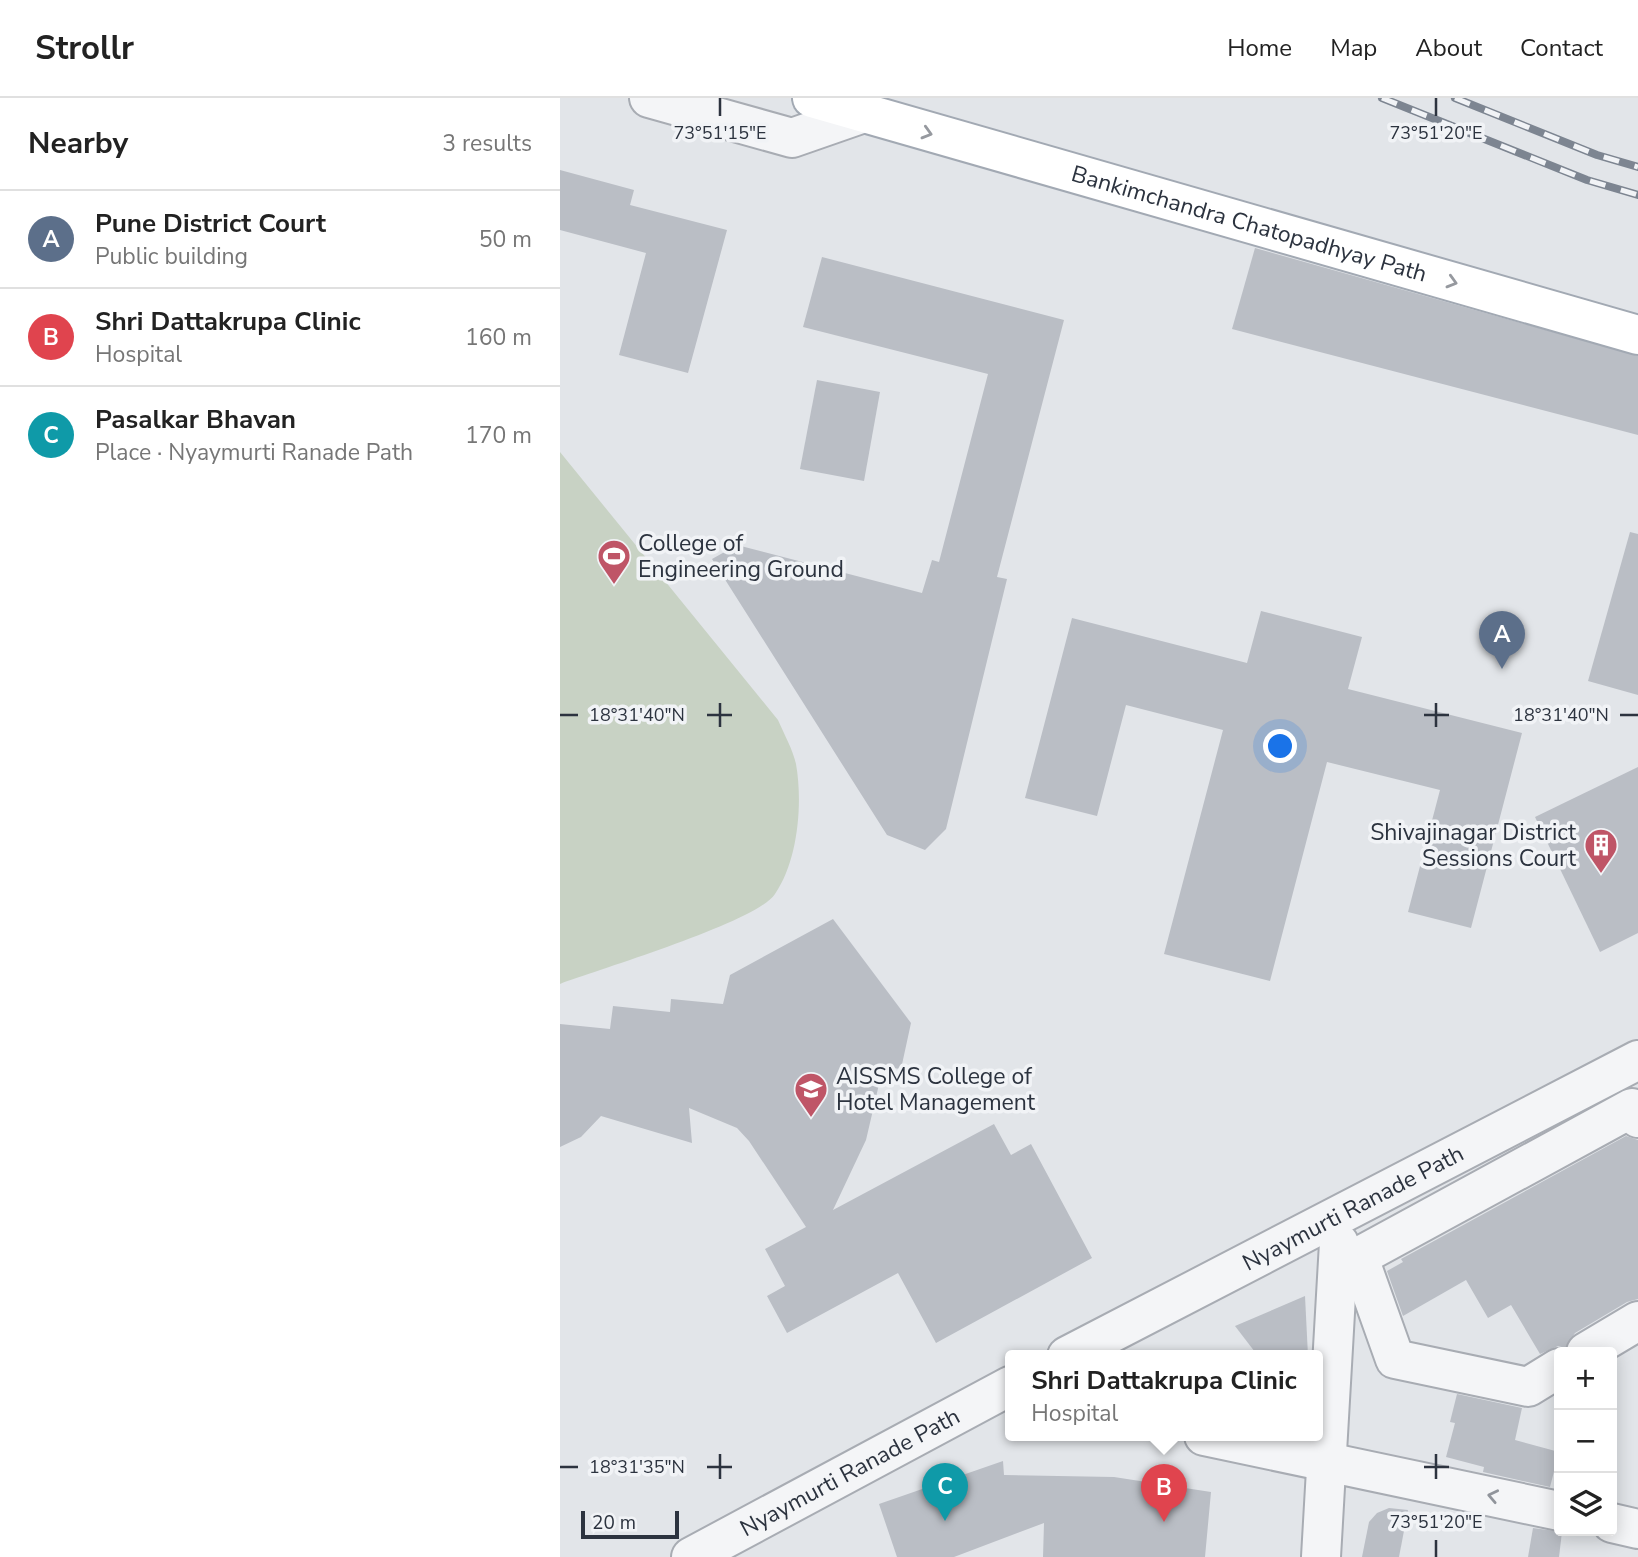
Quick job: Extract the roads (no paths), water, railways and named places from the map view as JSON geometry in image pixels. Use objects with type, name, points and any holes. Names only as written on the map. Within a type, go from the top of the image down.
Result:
[{"type":"main road","name":"Bankimchandra Chatopadhyay Path","points":[[812,98],[852,106],[1638,335]]},
{"type":"street","points":[[649,98],[792,138],[852,106]]},
{"type":"street","name":"Nyaymurti Ranade Path","points":[[1078,1350],[1638,1060]]},
{"type":"street","points":[[1348,1263],[1632,1108],[1638,1118]]},
{"type":"street","points":[[1321,1557],[1326,1460],[1348,1263],[1341,1213]]},
{"type":"street","points":[[1348,1263],[1395,1359],[1528,1387],[1554,1371]]},
{"type":"street","points":[[1594,1347],[1638,1321]]},
{"type":"street","name":"Nyaymurti Ranade Path","points":[[691,1557],[1004,1394]]},
{"type":"street","points":[[1229,1441],[1554,1510]]},
{"type":"street","points":[[1617,1524],[1638,1529]]},
{"type":"railway","points":[[1382,98],[1587,180],[1638,195]]},
{"type":"railway","points":[[1455,98],[1597,155],[1638,167]]},
{"type":"place","name":"College of Engineering Ground","points":[[614,586]]},
{"type":"place","name":"Pune District Court","points":[[1502,669]]},
{"type":"place","name":"Shivajinagar District Sessions Court","points":[[1601,875]]},
{"type":"place","name":"AISSMS College of Hotel Management","points":[[811,1119]]},
{"type":"place","name":"Pasalkar Bhavan","points":[[945,1521]]},
{"type":"place","name":"Shri Dattakrupa Clinic","points":[[1164,1522]]}]
